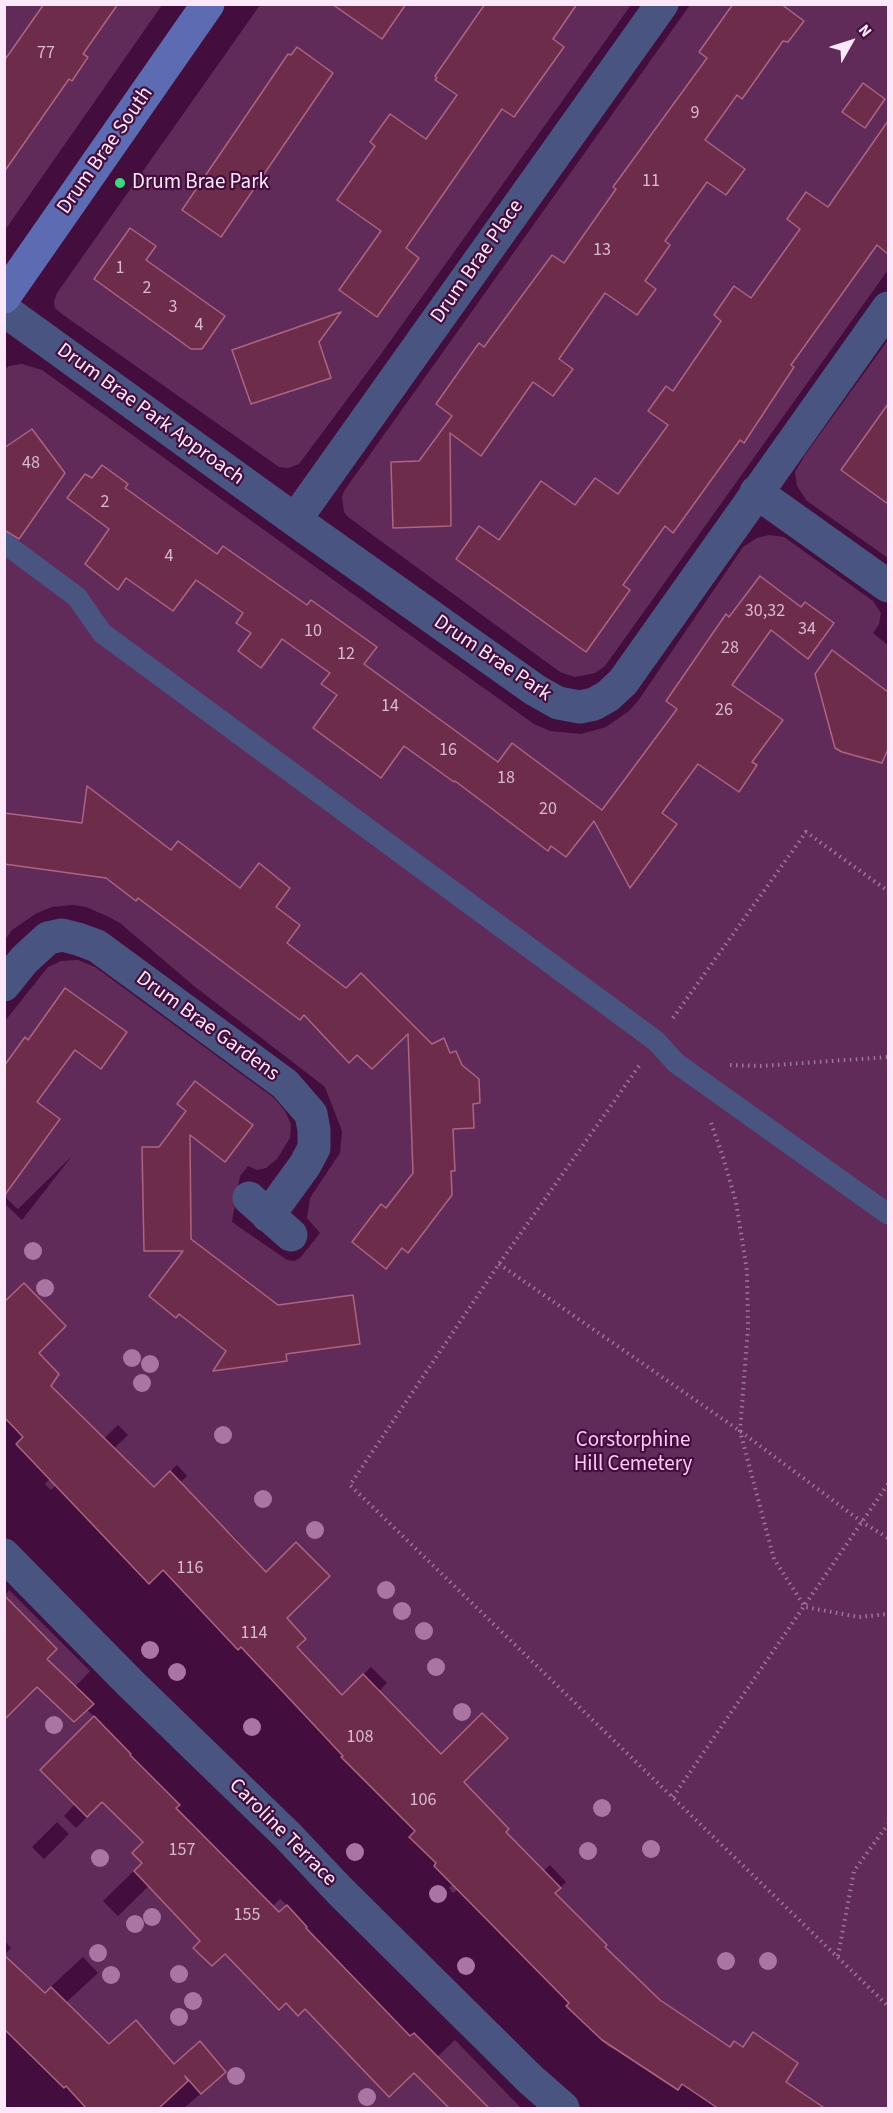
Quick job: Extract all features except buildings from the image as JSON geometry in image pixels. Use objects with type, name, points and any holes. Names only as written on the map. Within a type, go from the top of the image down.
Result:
[{"type":"main road","name":"Drum Brae South","points":[[4,297],[208,4]]},
{"type":"street","name":"Drum Brae Place","points":[[295,520],[662,4]]},
{"type":"street","name":"Drum Brae Park","points":[[295,520],[535,690],[558,703],[580,707],[594,704],[608,696],[623,682],[888,308]]},
{"type":"street","name":"Drum Brae Park Approach","points":[[4,310],[295,520]]},
{"type":"street","points":[[756,492],[888,586]]},
{"type":"street","name":"Drum Brae Gardens","points":[[4,985],[24,960],[48,938],[62,935],[78,939],[97,946],[285,1084],[310,1114],[314,1130],[314,1148],[306,1165],[270,1216]]},
{"type":"street","name":"Caroline Terrace","points":[[4,1555],[138,1691],[288,1836],[340,1891],[563,2109]]},
{"type":"lane","points":[[4,543],[76,597],[102,633],[656,1041],[676,1063],[888,1214]]},
{"type":"path","points":[[888,891],[806,832],[499,1264],[350,1485],[888,2006]]},
{"type":"path","points":[[676,1063],[762,1066],[888,1057]]},
{"type":"path","points":[[707,1116],[723,1157],[736,1202],[747,1271],[748,1328],[740,1431],[774,1559],[805,1607],[859,1617],[888,1614]]},
{"type":"path","points":[[499,1264],[740,1431],[862,1522],[888,1538]]},
{"type":"path","points":[[673,1797],[888,1484]]},
{"type":"path","points":[[838,1957],[854,1871],[888,1824]]},
{"type":"green space","points":[[5,5],[162,5],[5,230]]},
{"type":"green space","points":[[260,5],[631,5],[381,354],[299,464],[289,468],[279,467],[62,314],[55,308],[54,302],[57,293]]},
{"type":"green space","points":[[690,5],[888,5],[888,270],[605,666],[595,673],[575,677],[560,672],[348,517],[344,512],[342,497],[344,491]]},
{"type":"green space","points":[[888,340],[888,558],[807,501],[797,486],[795,472]]},
{"type":"green space","name":"Corstorphine Hill Cemetery","points":[[22,364],[42,370],[534,724],[550,731],[581,734],[606,727],[629,711],[743,547],[757,538],[769,535],[784,537],[873,601],[881,613],[879,624],[873,633],[888,645],[888,2108],[813,2108],[817,2102],[798,2090],[786,2108],[784,2083],[797,2063],[753,2033],[743,2047],[734,2041],[727,2051],[703,2029],[671,2007],[642,2015],[619,2051],[609,2047],[603,2041],[650,1991],[629,1970],[622,1978],[583,1968],[607,1945],[588,1926],[580,1935],[551,1906],[511,1945],[508,1941],[566,1882],[550,1865],[529,1885],[499,1855],[460,1893],[457,1890],[453,1893],[449,1888],[509,1829],[464,1783],[508,1738],[427,1768],[365,1706],[387,1683],[371,1667],[342,1695],[297,1647],[305,1639],[286,1619],[330,1576],[296,1542],[274,1564],[291,1583],[229,1570],[248,1552],[230,1532],[221,1539],[212,1530],[220,1523],[207,1509],[163,1499],[187,1476],[177,1465],[153,1488],[123,1456],[112,1467],[105,1457],[128,1435],[118,1425],[51,1490],[45,1484],[97,1432],[74,1424],[20,1351],[50,1341],[66,1325],[24,1283],[5,1302],[5,1204],[22,1220],[72,1156],[18,1209],[5,1197],[5,1021],[48,967],[61,961],[78,960],[95,967],[274,1098],[285,1111],[291,1124],[290,1138],[277,1159],[266,1168],[257,1170],[248,1166],[240,1176],[232,1222],[287,1260],[294,1261],[300,1258],[320,1233],[307,1218],[310,1198],[340,1153],[342,1131],[325,1087],[194,986],[120,923],[86,907],[73,905],[52,907],[37,913],[12,930],[5,940],[4,370],[9,366]]},
{"type":"green space","points":[[9,1590],[90,1671],[57,1706],[74,1723],[87,1710],[94,1716],[40,1770],[74,1805],[64,1816],[76,1828],[139,1765],[107,1806],[143,1842],[142,1863],[103,1901],[118,1916],[165,1870],[218,1923],[193,1948],[212,1966],[280,1899],[287,1905],[230,1959],[278,2009],[334,1956],[337,1961],[289,2007],[298,2016],[308,2007],[388,2097],[434,2054],[437,2057],[455,2040],[521,2108],[490,2108],[450,2069],[430,2088],[450,2108],[184,2108],[226,2072],[200,2041],[166,2071],[77,2098],[148,2034],[136,2020],[109,2044],[69,2005],[25,2049],[21,2044],[98,1973],[83,1957],[44,1993],[7,1957],[5,1959],[5,1954],[11,1948],[4,1940],[4,1716],[7,1717],[16,1707],[29,1677],[57,1649],[5,1595]],"holes":[[[57,1822],[69,1834],[44,1859],[32,1847]]]},
{"type":"place","name":"Drum Brae Park","points":[[120,183]]}]
